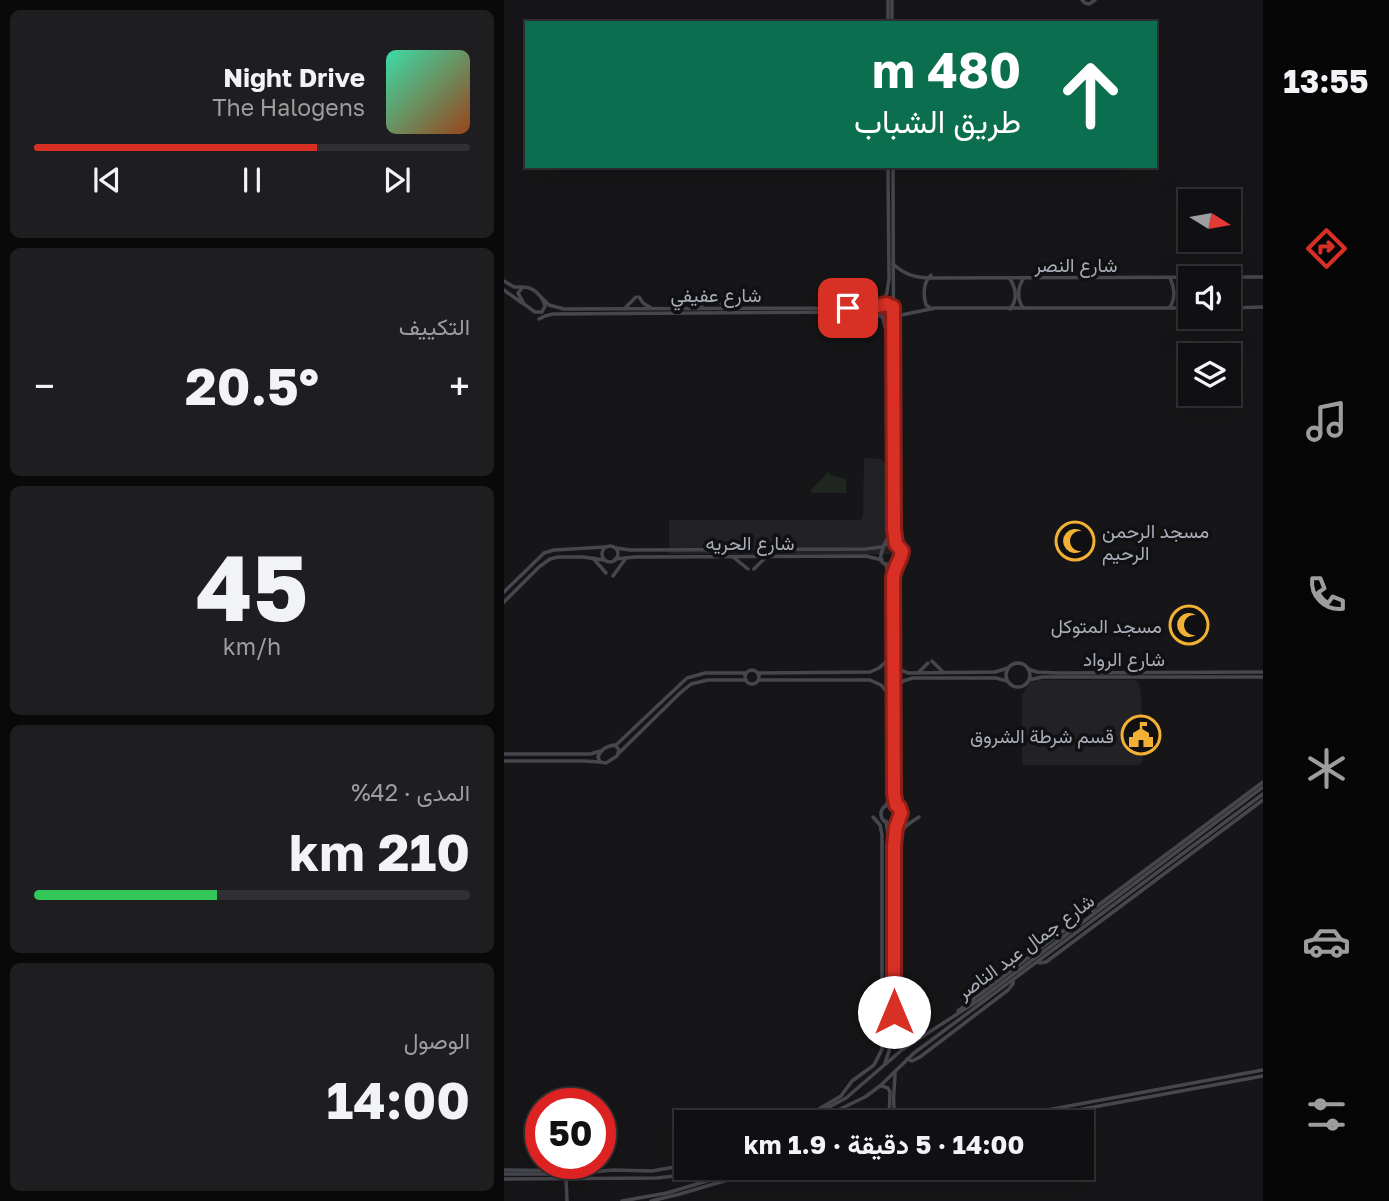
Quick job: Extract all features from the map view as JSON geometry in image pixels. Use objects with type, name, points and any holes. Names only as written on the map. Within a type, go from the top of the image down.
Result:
[{"type":"street","points":[[890,0],[890,21]]},
{"type":"street","points":[[1082,0],[1088,4],[1096,0]]},
{"type":"street","points":[[890,168],[894,529],[896,544],[902,551],[893,578],[891,659],[906,673],[915,675],[996,678],[1007,681],[1013,687],[1026,684],[1030,674],[1025,665],[1019,663],[995,672],[915,675]]},
{"type":"street","points":[[883,1066],[889,1051],[890,1037],[889,842],[882,812],[890,794],[891,659],[889,577],[880,555],[887,541],[889,524],[888,346],[881,316],[889,279],[890,168]]},
{"type":"street","name":"شارع النصر","points":[[893,264],[910,276],[1178,277]]},
{"type":"street","points":[[930,276],[925,284],[925,303],[932,309]]},
{"type":"street","name":"شارع النصر","points":[[1241,276],[1263,277]]},
{"type":"street","points":[[1168,308],[1174,299],[1170,277]]},
{"type":"street","points":[[1010,278],[1015,288],[1015,301],[1010,309]]},
{"type":"street","points":[[1023,309],[1019,301],[1019,288],[1024,278]]},
{"type":"street","points":[[504,281],[523,287],[519,293],[524,304]]},
{"type":"street","points":[[509,294],[513,290],[510,285]]},
{"type":"street","name":"شارع عفيفي","points":[[523,287],[530,288],[549,305],[559,309],[730,308],[893,317]]},
{"type":"street","points":[[504,290],[535,312],[547,315]]},
{"type":"street","points":[[695,308],[705,303],[711,295],[730,308]]},
{"type":"street","points":[[624,309],[637,297],[653,309]]},
{"type":"street","points":[[541,298],[545,306],[541,312]]},
{"type":"street","name":"شارع عفيفي","points":[[541,312],[539,319],[547,315],[798,311],[870,308],[888,304],[893,307]]},
{"type":"street","points":[[1241,308],[1263,307]]},
{"type":"street","points":[[870,308],[873,311],[871,314]]},
{"type":"street","points":[[893,317],[932,309],[1089,311],[1178,308]]},
{"type":"street","points":[[883,545],[889,542],[896,544]]},
{"type":"street","points":[[504,592],[531,564],[554,550],[610,545],[618,552],[610,562],[591,557],[558,557],[546,561],[504,602]]},
{"type":"street","name":"شارع الحريه","points":[[616,548],[866,549],[883,545]]},
{"type":"street","points":[[604,547],[604,560]]},
{"type":"street","points":[[583,549],[583,557]]},
{"type":"street","points":[[777,549],[777,556]]},
{"type":"street","points":[[866,549],[866,556]]},
{"type":"street","points":[[635,550],[635,557]]},
{"type":"street","points":[[726,550],[729,556],[748,569]]},
{"type":"street","name":"شارع الحريه","points":[[615,559],[866,556],[884,561]]},
{"type":"street","points":[[591,557],[606,573]]},
{"type":"street","points":[[613,576],[626,557]]},
{"type":"street","points":[[754,569],[768,557]]},
{"type":"street","points":[[884,561],[889,564],[897,563]]},
{"type":"street","points":[[504,754],[585,754],[616,745],[678,684],[705,673],[746,673],[751,670],[758,673],[865,672],[879,668],[891,659]]},
{"type":"street","points":[[903,1049],[894,1041],[894,841],[901,813],[894,794],[891,694],[900,683],[930,662],[944,673]]},
{"type":"street","points":[[1007,681],[1008,668]]},
{"type":"street","name":"شارع الرواد","points":[[1028,669],[1037,672],[1136,675]]},
{"type":"street","points":[[834,672],[834,680]]},
{"type":"street","points":[[864,680],[865,672]]},
{"type":"street","points":[[746,673],[746,680],[753,685],[759,680],[864,680],[878,683],[891,694]]},
{"type":"street","points":[[758,673],[759,680]]},
{"type":"street","name":"شارع الرواد","points":[[1029,680],[1042,677],[1263,675]]},
{"type":"street","points":[[504,761],[608,762],[691,684],[746,680]]},
{"type":"street","points":[[626,737],[630,743]]},
{"type":"street","points":[[616,745],[618,754]]},
{"type":"street","points":[[600,762],[598,757],[601,751]]},
{"type":"street","points":[[585,754],[585,761]]},
{"type":"street","points":[[1094,911],[1263,782]]},
{"type":"street","name":"شارع جمال عبد الناصر","points":[[840,1109],[857,1102],[880,1086],[907,1059],[1263,787]]},
{"type":"street","name":"شارع جمال عبد الناصر","points":[[1136,885],[1263,794]]},
{"type":"street","points":[[1038,961],[1046,962],[1263,800]]},
{"type":"street","points":[[886,806],[896,805]]},
{"type":"street","points":[[817,1110],[841,1096],[852,1081],[874,1065],[882,1049],[882,835],[880,825],[873,817]]},
{"type":"street","points":[[909,1045],[902,1041],[900,1035],[901,832],[919,817]]},
{"type":"street","points":[[886,821],[897,821]]},
{"type":"street","points":[[894,866],[900,871]]},
{"type":"street","points":[[1157,872],[1161,877]]},
{"type":"street","name":"شارع جمال عبد الناصر","points":[[827,1110],[851,1095],[903,1049],[979,1000],[1094,911],[1129,890]]},
{"type":"street","points":[[907,1059],[912,1061],[920,1057],[1009,990],[1013,980]]},
{"type":"street","points":[[921,1037],[928,1036],[931,1041]]},
{"type":"street","points":[[1047,1110],[1263,1070]]},
{"type":"street","points":[[894,1110],[895,1071]]},
{"type":"street","points":[[1077,1110],[1263,1076]]},
{"type":"street","points":[[880,1086],[889,1090],[889,1110]]},
{"type":"street","points":[[851,1095],[852,1101],[857,1102]]},
{"type":"street","points":[[616,1170],[652,1171],[674,1167]]},
{"type":"street","points":[[504,1174],[525,1174]]},
{"type":"street","points":[[504,1174],[566,1180],[586,1179]]},
{"type":"street","points":[[616,1178],[674,1176]]},
{"type":"street","points":[[616,1177],[620,1178]]},
{"type":"street","points":[[566,1180],[567,1201]]},
{"type":"street","points":[[651,1201],[713,1180]]},
{"type":"street","points":[[622,1201],[667,1195],[723,1180]]},
{"type":"shaded area","points":[[864,458],[881,459],[891,471],[891,554],[669,554],[669,520],[861,520]]},
{"type":"shaded area","points":[[828,472],[846,479],[846,493],[810,491]]},
{"type":"shaded area","points":[[1038,680],[1138,682],[1141,691],[1141,764],[1023,765],[1022,695],[1029,683]]},
{"type":"place","name":"مسجد الرحمن الرحيم","points":[[1075,541]]},
{"type":"place","name":"مسجد المتوكل","points":[[1189,625]]},
{"type":"place","name":"قسم شرطة الشروق","points":[[1141,735]]},
{"type":"route","points":[[848,308],[870,308],[886,304],[893,307],[894,529],[896,544],[902,551],[893,578],[894,794],[901,813],[897,821],[894,846],[894,1012]]}]
